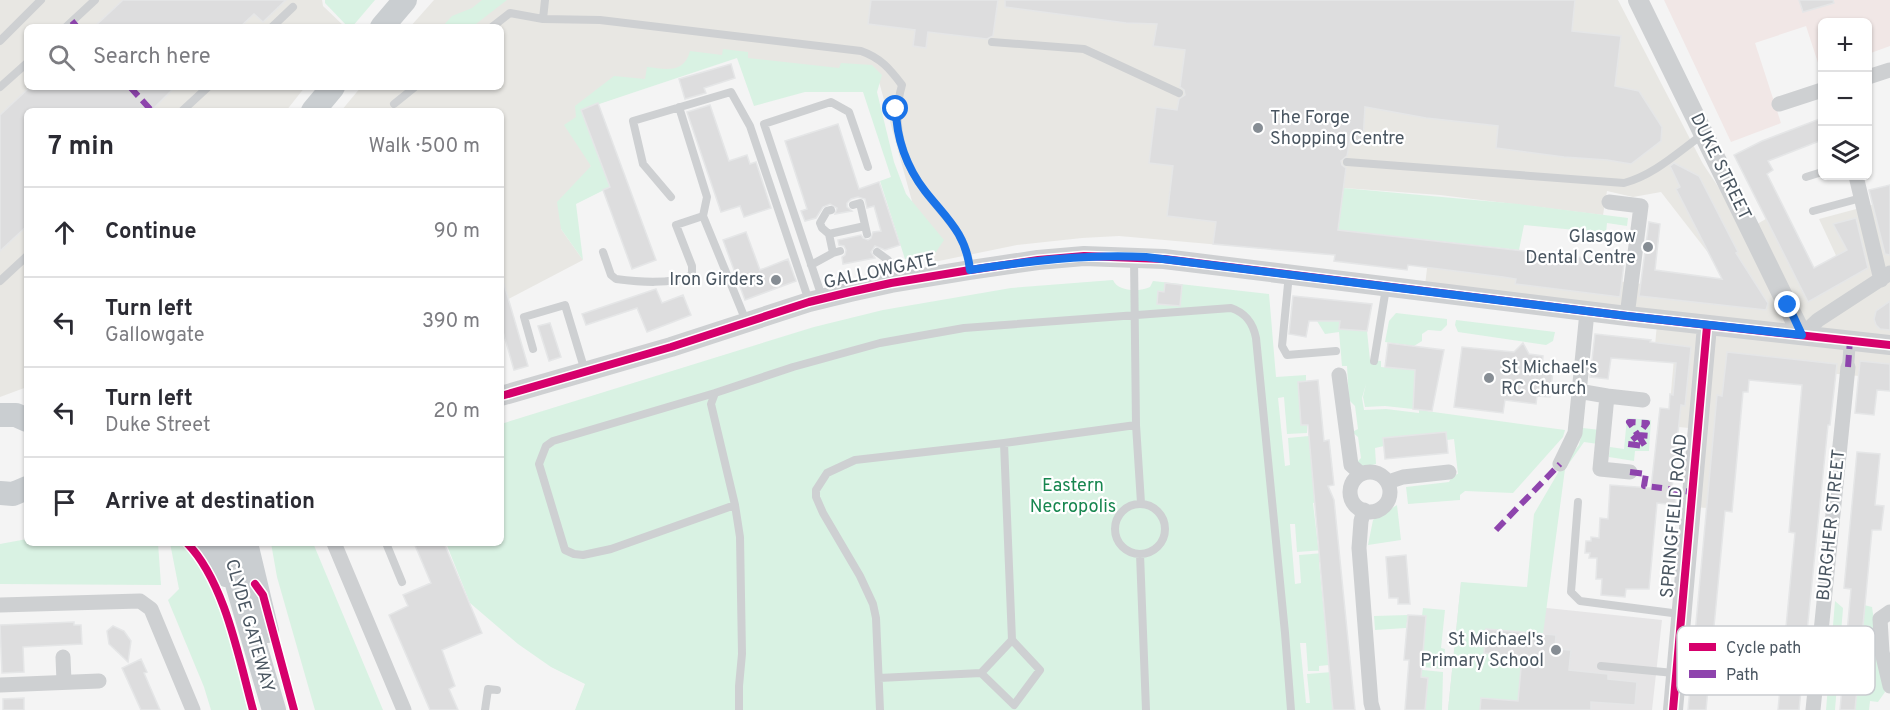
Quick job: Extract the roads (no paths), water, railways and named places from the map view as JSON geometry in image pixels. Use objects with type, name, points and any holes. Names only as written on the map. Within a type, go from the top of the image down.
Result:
[{"type":"main road","points":[[385,24],[405,0]]},
{"type":"main road","points":[[316,108],[330,90]]},
{"type":"main road","points":[[208,546],[243,603]]},
{"type":"main road","name":"CLYDE GATEWAY","points":[[226,546],[274,710]]},
{"type":"main road","name":"CLYDE GATEWAY","points":[[253,555],[289,710]]},
{"type":"street","name":"DUKE STREET","points":[[1638,0],[1802,335]]},
{"type":"street","points":[[1872,76],[1890,70]]},
{"type":"street","points":[[1779,104],[1818,91]]},
{"type":"street","points":[[1802,335],[1818,320],[1885,276],[1857,180]]},
{"type":"street","points":[[1609,202],[1641,206],[1627,316]]},
{"type":"street","name":"GALLOWGATE","points":[[504,395],[585,373],[816,301],[893,282],[1061,258],[1134,257],[1386,285],[1707,326],[1890,345]]},
{"type":"street","points":[[1560,464],[1575,433],[1587,312]]},
{"type":"street","name":"SPRINGFIELD ROAD","points":[[1680,626],[1707,326]]},
{"type":"street","name":"BURGHER STREET","points":[[1822,626],[1850,340]]},
{"type":"street","points":[[1339,375],[1351,465],[1361,474]]},
{"type":"street","points":[[1578,392],[1643,400]]},
{"type":"street","points":[[1607,396],[1600,469],[1630,472]]},
{"type":"street","points":[[1388,482],[1403,477],[1449,472]]},
{"type":"street","points":[[1376,473],[1388,482],[1390,496],[1387,502],[1377,510],[1364,510],[1353,503],[1350,497],[1352,483],[1361,474],[1376,473]]},
{"type":"street","points":[[1364,510],[1359,548],[1373,710]]},
{"type":"street","points":[[335,546],[404,710]]},
{"type":"street","points":[[0,605],[140,601],[151,609],[193,710]]},
{"type":"street","points":[[1890,612],[1880,619],[1882,652],[1890,686]]},
{"type":"street","points":[[63,657],[64,682]]},
{"type":"street","name":"SPRINGFIELD ROAD","points":[[1672,710],[1677,662]]},
{"type":"street","points":[[0,685],[99,681]]},
{"type":"street","name":"BURGHER STREET","points":[[1813,710],[1815,695]]},
{"type":"lane","points":[[0,41],[41,0]]},
{"type":"lane","points":[[69,24],[95,0]]},
{"type":"lane","points":[[543,19],[545,0]]},
{"type":"lane","points":[[275,24],[293,7]]},
{"type":"lane","points":[[496,24],[510,13],[543,19],[600,20],[847,49],[876,57],[887,65],[902,85],[896,109],[899,139],[915,177],[959,232],[968,256],[970,270]]},
{"type":"lane","points":[[992,42],[1084,49],[1179,93]]},
{"type":"lane","points":[[0,87],[24,66]]},
{"type":"lane","points":[[185,108],[205,90]]},
{"type":"lane","points":[[394,104],[411,90]]},
{"type":"lane","points":[[671,197],[643,164],[633,121],[731,92],[750,126],[816,301]]},
{"type":"lane","points":[[816,301],[811,265],[764,124],[831,102],[849,112],[868,166]]},
{"type":"lane","points":[[679,107],[706,196],[703,216],[746,322]]},
{"type":"lane","points":[[1347,162],[1624,183],[1640,179],[1703,133]]},
{"type":"lane","points":[[1806,177],[1818,173]]},
{"type":"lane","points":[[1813,211],[1861,198]]},
{"type":"lane","points":[[828,234],[866,230],[860,203],[853,205]]},
{"type":"lane","points":[[811,265],[837,252],[820,223],[827,210],[831,210]]},
{"type":"lane","points":[[603,252],[611,275],[616,279],[660,281],[683,279],[692,275],[692,266],[676,225],[703,216]]},
{"type":"lane","points":[[877,252],[888,260],[893,282]]},
{"type":"lane","points":[[1134,257],[1136,425],[1141,503]]},
{"type":"lane","points":[[0,281],[24,259]]},
{"type":"lane","points":[[1289,274],[1282,346],[1287,355],[1336,351]]},
{"type":"lane","points":[[1374,361],[1386,285]]},
{"type":"lane","points":[[533,349],[524,317],[565,305],[585,373]]},
{"type":"lane","points":[[735,505],[611,549],[583,555],[574,554],[565,550],[540,464],[546,446],[554,441],[793,367],[880,344],[964,328],[1231,308],[1244,313],[1254,328],[1291,710]]},
{"type":"lane","points":[[715,393],[711,404],[735,505],[740,537],[739,710]]},
{"type":"lane","points":[[880,710],[877,626],[873,604],[860,576],[819,505],[816,490],[820,482],[834,468],[855,460],[1136,425]]},
{"type":"lane","points":[[981,673],[1014,708],[1040,670],[1012,640],[1004,443]]},
{"type":"lane","points":[[1578,502],[1571,592],[1580,601],[1681,614]]},
{"type":"lane","points":[[1141,503],[1157,509],[1166,524],[1162,542],[1149,553],[1140,554],[1125,549],[1116,537],[1115,528],[1116,520],[1125,508],[1141,503]]},
{"type":"lane","points":[[387,546],[402,582]]},
{"type":"lane","points":[[1140,554],[1146,710]]},
{"type":"lane","points":[[879,678],[981,673],[1012,640]]},
{"type":"lane","points":[[1601,666],[1676,674]]},
{"type":"lane","points":[[485,710],[488,689],[498,690]]},
{"type":"place","name":"The Forge Shopping Centre","points":[[1258,128]]},
{"type":"place","name":"Glasgow Dental Centre","points":[[1648,247]]},
{"type":"place","name":"Iron Girders","points":[[776,280]]},
{"type":"place","name":"St Michael's RC Church","points":[[1489,378]]},
{"type":"place","name":"St Michael's Primary School","points":[[1556,650]]},
{"type":"park label","name":"Eastern Necropolis","points":[[1073,496]]}]
